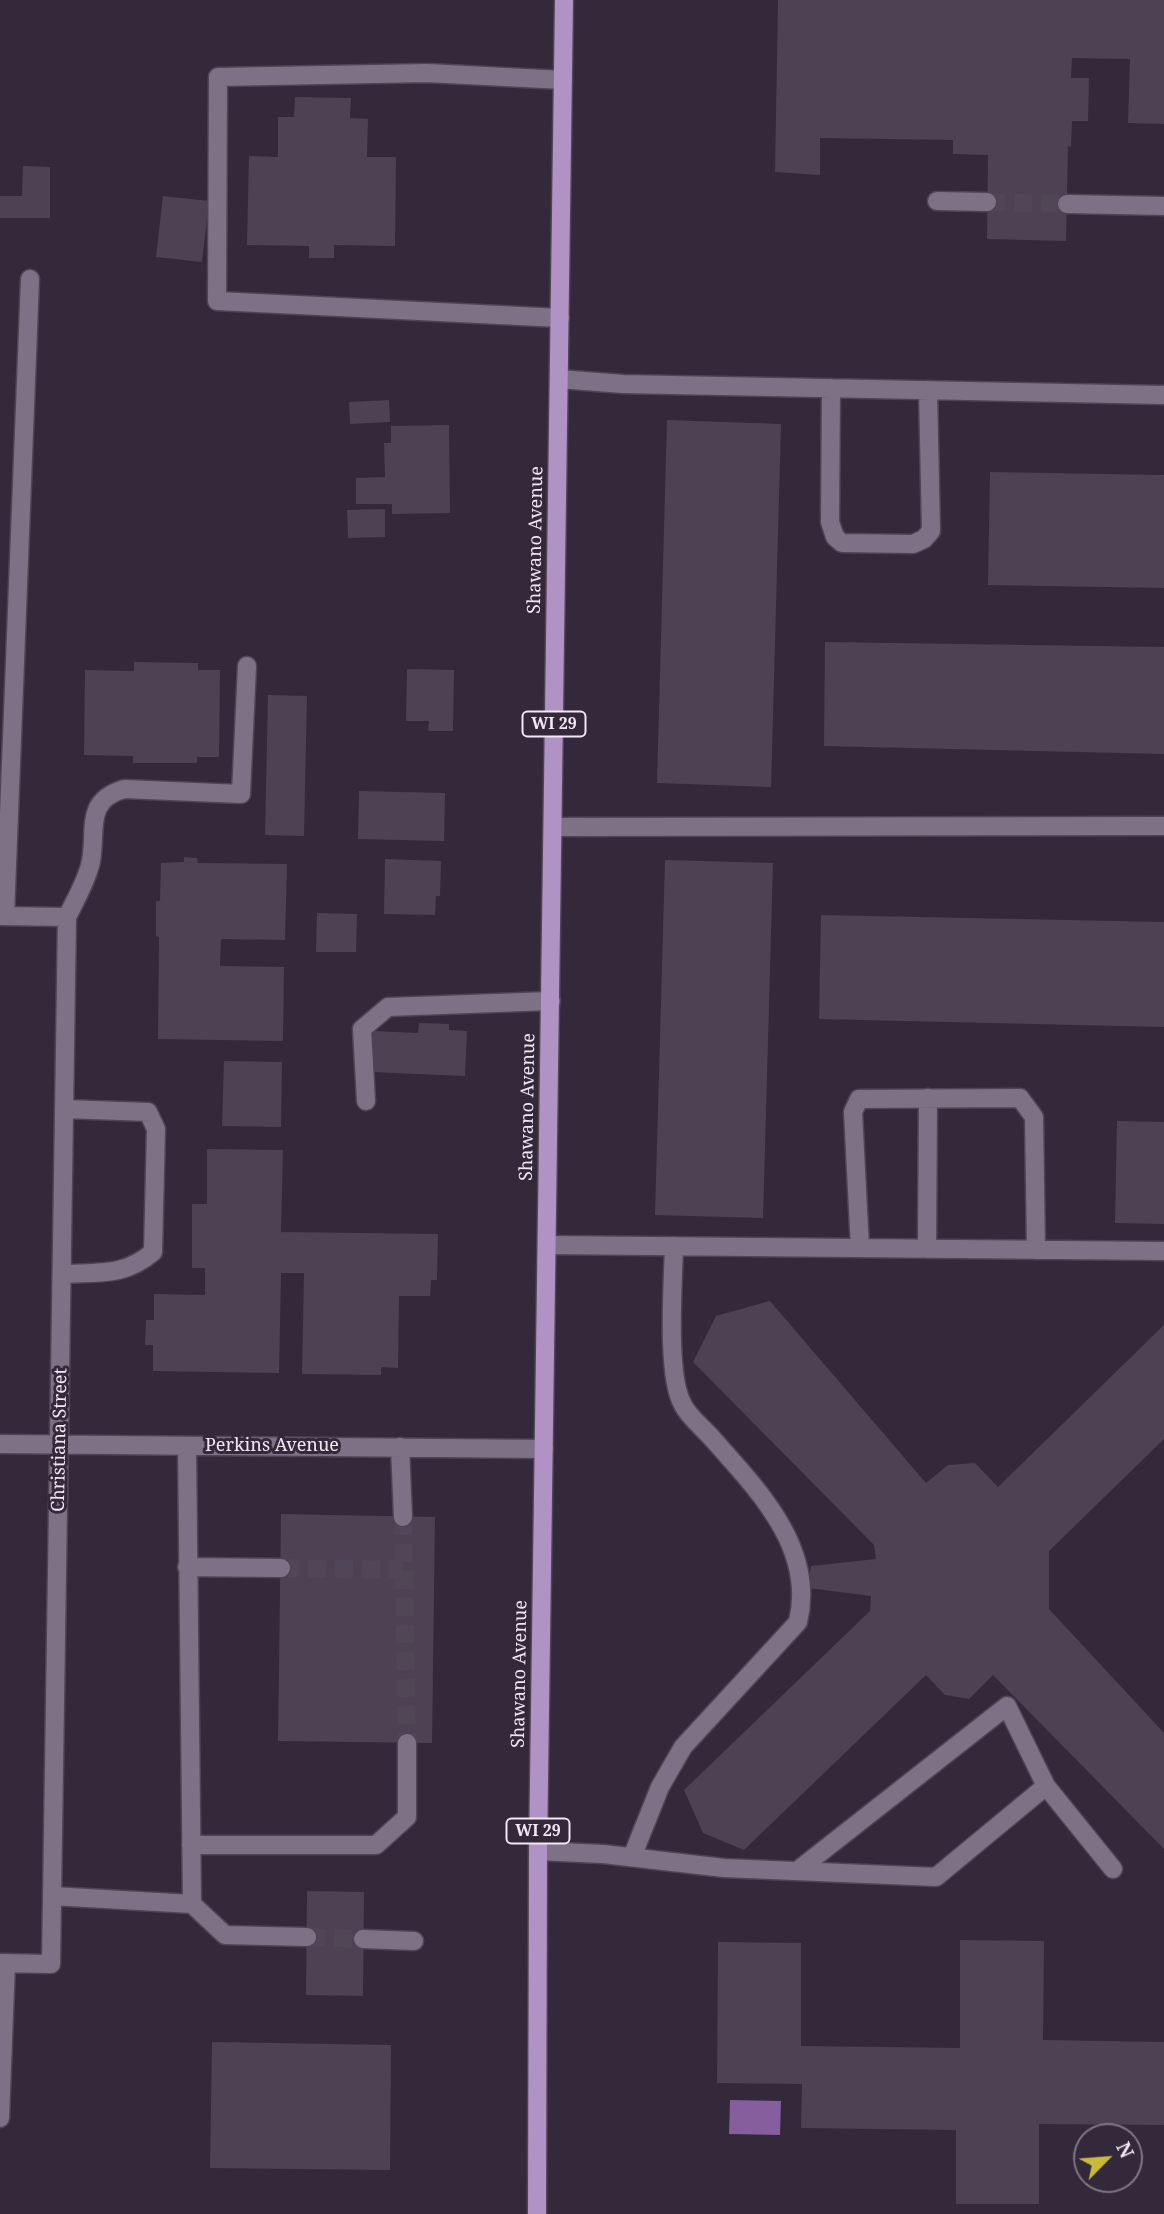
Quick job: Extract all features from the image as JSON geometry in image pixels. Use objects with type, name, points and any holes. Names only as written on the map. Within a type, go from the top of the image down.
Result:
[{"type":"main road","name":"Shawano Avenue","points":[[537,2214],[538,1851],[564,0]]},
{"type":"street","points":[[560,318],[217,301],[218,77],[428,73],[563,80]]},
{"type":"street","points":[[937,201],[987,202]]},
{"type":"street","points":[[1067,204],[1164,206]]},
{"type":"street","points":[[30,279],[3,916],[67,917],[91,863],[94,819],[99,806],[109,793],[124,789],[241,794],[247,666]]},
{"type":"street","points":[[559,379],[623,384],[1164,395]]},
{"type":"street","points":[[831,388],[830,522],[835,537],[842,543],[913,544],[924,539],[931,531],[928,390]]},
{"type":"street","points":[[553,827],[1164,826]]},
{"type":"street","name":"Christiana Street","points":[[3,1963],[51,1964],[67,917]]},
{"type":"street","points":[[366,1101],[362,1029],[388,1007],[551,1002]]},
{"type":"street","points":[[927,1249],[928,1098]]},
{"type":"street","points":[[860,1248],[853,1112],[859,1099],[1020,1098],[1034,1117],[1036,1250]]},
{"type":"street","points":[[62,1274],[125,1270],[140,1263],[153,1252],[156,1129],[148,1112],[65,1109]]},
{"type":"street","points":[[547,1245],[1164,1251]]},
{"type":"street","points":[[632,1857],[660,1787],[683,1747],[798,1622],[802,1603],[796,1557],[777,1518],[756,1487],[682,1405],[673,1375],[674,1246]]},
{"type":"street","name":"Perkins Avenue","points":[[0,1444],[544,1449]]},
{"type":"street","points":[[187,1446],[192,1904]]},
{"type":"street","points":[[400,1447],[403,1517]]},
{"type":"street","points":[[187,1567],[281,1568]]},
{"type":"street","points":[[797,1871],[1007,1706],[1046,1786],[1112,1869]]},
{"type":"street","points":[[191,1844],[376,1845],[407,1817],[407,1743]]},
{"type":"street","points":[[538,1851],[632,1857],[724,1868],[936,1877],[1046,1786]]},
{"type":"street","points":[[52,1896],[192,1904],[225,1935],[307,1937]]},
{"type":"street","points":[[363,1939],[414,1941]]},
{"type":"street","points":[[0,2118],[3,1963]]},
{"type":"shaded area","points":[[730,2100],[781,2101],[780,2135],[729,2134]]},
{"type":"building","points":[[778,0],[1164,0],[1164,124],[1128,123],[1130,59],[1072,58],[1071,78],[1089,78],[1088,121],[1072,121],[1071,147],[1068,146],[1066,241],[987,239],[988,155],[953,154],[953,140],[820,138],[820,175],[775,172]]},
{"type":"building","points":[[295,97],[351,98],[350,118],[368,119],[367,157],[396,157],[395,246],[334,245],[334,258],[309,258],[309,246],[247,245],[249,156],[278,157],[278,117],[294,117]]},
{"type":"building","points":[[23,166],[50,167],[50,218],[0,218],[0,196],[22,196]]},
{"type":"building","points":[[163,196],[209,201],[202,262],[156,257]]},
{"type":"building","points":[[389,400],[390,422],[350,424],[349,402]]},
{"type":"building","points":[[667,420],[781,424],[771,787],[657,783]]},
{"type":"building","points":[[449,425],[450,513],[392,514],[392,504],[356,504],[356,478],[385,477],[384,443],[391,443],[391,426]]},
{"type":"building","points":[[990,472],[1164,475],[1164,588],[988,585]]},
{"type":"building","points":[[385,509],[385,537],[348,538],[347,510]]},
{"type":"building","points":[[825,642],[1164,647],[1164,754],[824,746]]},
{"type":"building","points":[[134,662],[198,663],[198,670],[220,670],[219,757],[197,757],[197,763],[133,763],[133,756],[84,755],[85,670],[134,671]]},
{"type":"building","points":[[407,669],[454,670],[453,731],[428,731],[429,721],[406,721]]},
{"type":"building","points":[[268,695],[307,696],[304,836],[265,835]]},
{"type":"building","points":[[359,791],[445,793],[444,841],[358,839]]},
{"type":"building","points":[[184,857],[197,858],[198,863],[287,864],[285,940],[221,939],[220,966],[284,967],[283,1041],[158,1039],[159,937],[156,936],[156,901],[160,901],[161,863],[184,862]]},
{"type":"building","points":[[385,859],[441,861],[440,896],[436,896],[435,915],[384,914]]},
{"type":"building","points":[[665,860],[773,863],[763,1218],[655,1215]]},
{"type":"building","points":[[317,913],[357,914],[356,952],[316,952]]},
{"type":"building","points":[[821,915],[1164,922],[1164,1027],[819,1019]]},
{"type":"building","points":[[419,1023],[449,1024],[449,1030],[467,1031],[465,1076],[371,1072],[373,1031],[418,1033]]},
{"type":"building","points":[[224,1061],[282,1062],[281,1127],[222,1126]]},
{"type":"building","points":[[1117,1121],[1164,1122],[1164,1224],[1115,1223]]},
{"type":"building","points":[[207,1149],[283,1150],[281,1232],[438,1234],[437,1280],[431,1280],[430,1296],[399,1296],[398,1368],[381,1367],[381,1375],[302,1374],[304,1273],[281,1273],[279,1373],[153,1371],[153,1345],[145,1345],[146,1320],[154,1320],[154,1294],[205,1295],[205,1268],[192,1268],[192,1204],[207,1204]]},
{"type":"building","points":[[770,1301],[926,1483],[948,1465],[975,1463],[998,1487],[1164,1325],[1164,1439],[1049,1551],[1049,1609],[1164,1733],[1164,1849],[993,1675],[969,1699],[945,1695],[926,1675],[744,1850],[703,1833],[684,1790],[870,1611],[871,1596],[808,1588],[811,1566],[876,1559],[874,1545],[693,1362],[716,1316]]},
{"type":"building","points":[[281,1514],[435,1517],[432,1743],[278,1741]]},
{"type":"building","points":[[307,1891],[364,1892],[363,1996],[306,1995]]},
{"type":"building","points":[[960,1940],[1044,1941],[1043,2040],[1164,2042],[1164,2125],[1039,2124],[1039,2204],[956,2204],[956,2130],[801,2128],[802,2084],[717,2083],[718,1942],[801,1943],[801,2046],[960,2048]]},
{"type":"building","points":[[212,2042],[391,2045],[390,2170],[210,2168]]},
{"type":"tunnel","points":[[987,202],[1067,204]]},
{"type":"tunnel","points":[[403,1517],[407,1743]]},
{"type":"tunnel","points":[[281,1568],[403,1570]]},
{"type":"tunnel","points":[[307,1937],[363,1939]]}]
